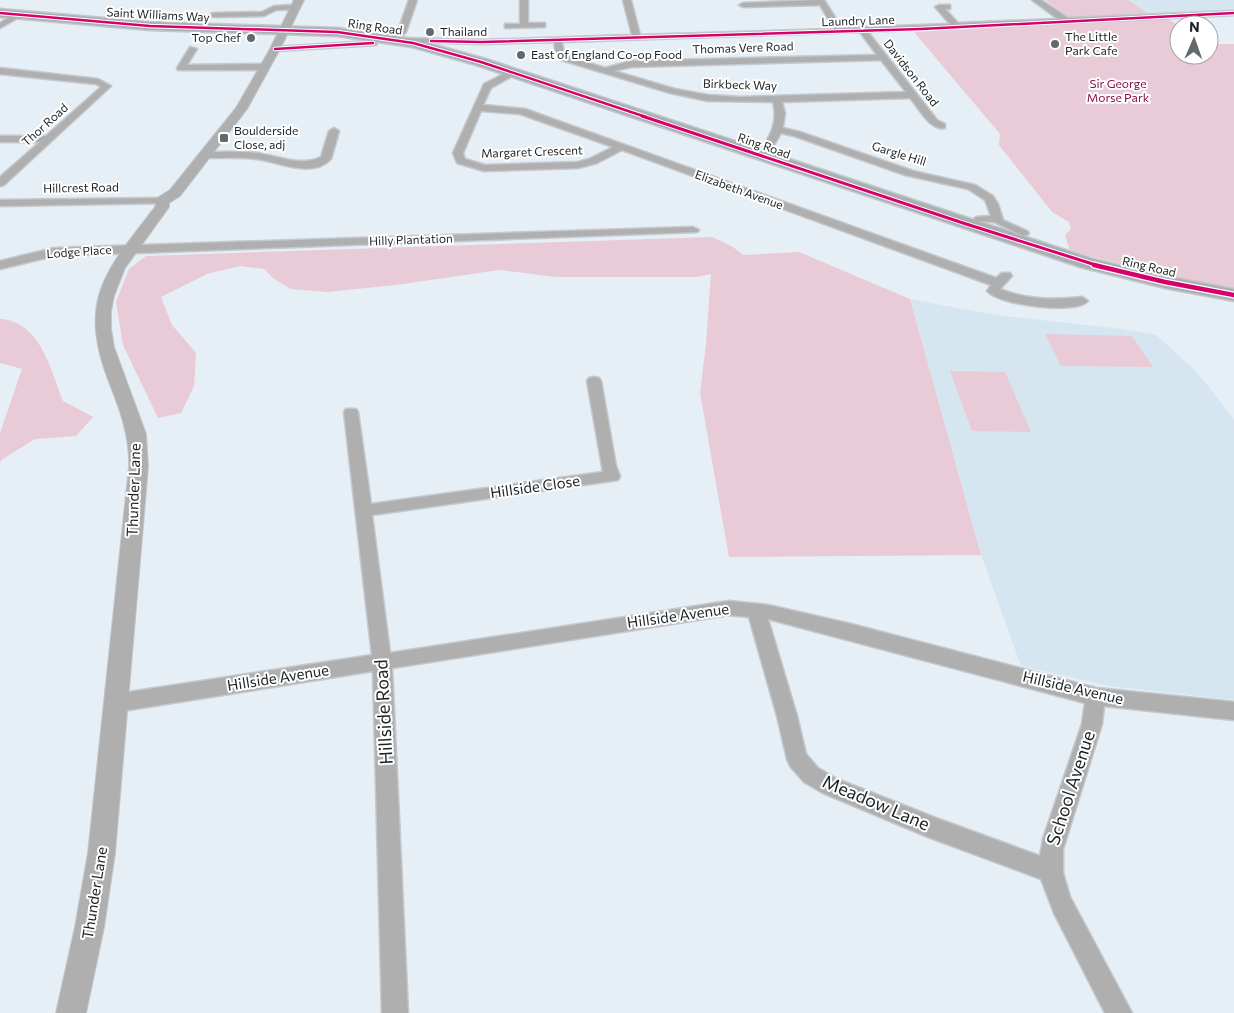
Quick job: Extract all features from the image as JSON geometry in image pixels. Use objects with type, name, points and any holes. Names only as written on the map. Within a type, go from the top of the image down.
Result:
[{"type":"highway","name":"Saint Williams Way","points":[[0,13],[150,26],[285,29]]},
{"type":"highway","name":"Ring Road","points":[[285,29],[345,33],[393,39],[452,53],[1087,263],[1234,296]]},
{"type":"street","points":[[393,39],[402,32],[413,0]]},
{"type":"street","points":[[524,0],[524,26]]},
{"type":"street","points":[[627,0],[637,37]]},
{"type":"street","points":[[1036,0],[1068,22]]},
{"type":"street","points":[[743,5],[754,7],[821,2],[840,31]]},
{"type":"street","points":[[213,15],[264,14],[274,8],[297,4]]},
{"type":"street","name":"Thunder Lane","points":[[70,1013],[88,942],[98,883],[133,542],[139,451],[130,414],[107,350],[103,313],[115,272],[129,249],[162,207],[162,201],[175,193],[241,109],[275,49],[297,4]]},
{"type":"street","points":[[939,7],[957,27]]},
{"type":"street","name":"Laundry Lane","points":[[393,39],[482,42],[558,40],[957,27],[1234,13]]},
{"type":"street","points":[[0,26],[19,15]]},
{"type":"street","points":[[508,26],[542,25]]},
{"type":"street","name":"Davidson Road","points":[[862,30],[911,95],[934,122],[942,126]]},
{"type":"street","name":"Birkbeck Way","points":[[558,40],[561,56],[673,91],[708,98],[777,99],[911,95]]},
{"type":"street","name":"Laundry Lane","points":[[452,53],[465,45],[482,42]]},
{"type":"street","points":[[275,49],[373,43]]},
{"type":"street","points":[[193,49],[181,68],[265,67]]},
{"type":"street","name":"Thomas Vere Road","points":[[606,70],[631,64],[882,57]]},
{"type":"street","name":"Thor Road","points":[[0,71],[98,82],[107,86],[0,183]]},
{"type":"street","name":"Margaret Crescent","points":[[513,72],[487,86],[458,153],[461,161],[476,167],[497,168],[586,164],[622,147]]},
{"type":"street","points":[[767,148],[782,120],[777,99]]},
{"type":"street","name":"Elizabeth Avenue","points":[[478,108],[516,110],[622,147],[999,283],[1012,299],[1038,304],[1082,301]]},
{"type":"street","name":"Gargle Hill","points":[[778,130],[796,134],[911,173],[966,186],[988,197],[994,204],[997,219]]},
{"type":"street","points":[[206,155],[256,156],[291,165],[310,165],[326,159],[333,133],[346,135]]},
{"type":"street","points":[[0,139],[49,138]]},
{"type":"street","name":"Hillcrest Road","points":[[0,203],[162,201]]},
{"type":"street","points":[[980,219],[997,219],[999,222],[1023,233]]},
{"type":"street","name":"Hilly Plantation","points":[[129,249],[693,230]]},
{"type":"street","name":"Lodge Place","points":[[0,265],[18,263],[43,253],[129,249]]},
{"type":"street","name":"Hillside Close","points":[[362,511],[612,476],[608,466],[594,381]]},
{"type":"street","name":"Hillside Road","points":[[351,412],[382,662],[396,1013]]},
{"type":"street","name":"Hillside Avenue","points":[[116,703],[720,608],[756,610],[954,658],[1096,697],[1234,711]]},
{"type":"street","name":"Meadow Lane","points":[[756,610],[787,716],[797,758],[811,775],[830,786],[954,836],[1032,866],[1050,870]]},
{"type":"street","name":"School Avenue","points":[[1096,697],[1092,724],[1050,853],[1050,870],[1062,905],[1119,1013]]},
{"type":"shaded area","points":[[1128,0],[1234,0],[1234,11],[1150,15]]},
{"type":"shaded area","points":[[910,299],[995,315],[1122,329],[1156,335],[1196,371],[1234,419],[1234,700],[1109,686],[1021,666],[981,555]]},
{"type":"green space","points":[[1045,0],[1128,0],[1150,15],[1069,17]]},
{"type":"green space","name":"Sir George Morse Park","points":[[1167,18],[1169,19],[1169,65],[1219,65],[1219,44],[1234,44],[1234,290],[1070,251],[1065,235],[1071,229],[1069,222],[1052,212],[999,145],[1000,134],[914,32]]},
{"type":"green space","points":[[712,237],[733,247],[743,255],[799,252],[910,299],[981,555],[729,557],[700,393],[711,274],[696,277],[556,277],[499,270],[396,285],[327,292],[291,289],[273,278],[264,269],[240,266],[207,274],[161,297],[172,325],[196,353],[194,386],[181,413],[158,418],[123,345],[116,302],[129,269],[146,256]]},
{"type":"green space","points":[[0,319],[14,322],[25,328],[42,349],[63,401],[93,417],[76,436],[35,439],[1,460],[0,464],[0,433],[22,369],[0,363]]},
{"type":"green space","points":[[1045,334],[1132,336],[1153,367],[1061,366]]},
{"type":"green space","points":[[950,371],[1005,372],[1031,432],[972,431]]},
{"type":"cycle path","points":[[0,13],[150,26],[337,32],[413,43],[481,62],[1087,263],[1165,282],[1234,295]]},
{"type":"cycle path","points":[[431,41],[482,42],[921,29],[1234,13]]},
{"type":"cycle path","points":[[275,49],[373,43]]},
{"type":"place","name":"Thailand","points":[[430,32]]},
{"type":"place","name":"Top Chef","points":[[251,38]]},
{"type":"place","name":"The Little Park Cafe","points":[[1055,44]]},
{"type":"place","name":"East of England Co-op Food","points":[[521,55]]},
{"type":"place","name":"Boulderside Close, adj","points":[[224,138]]}]
